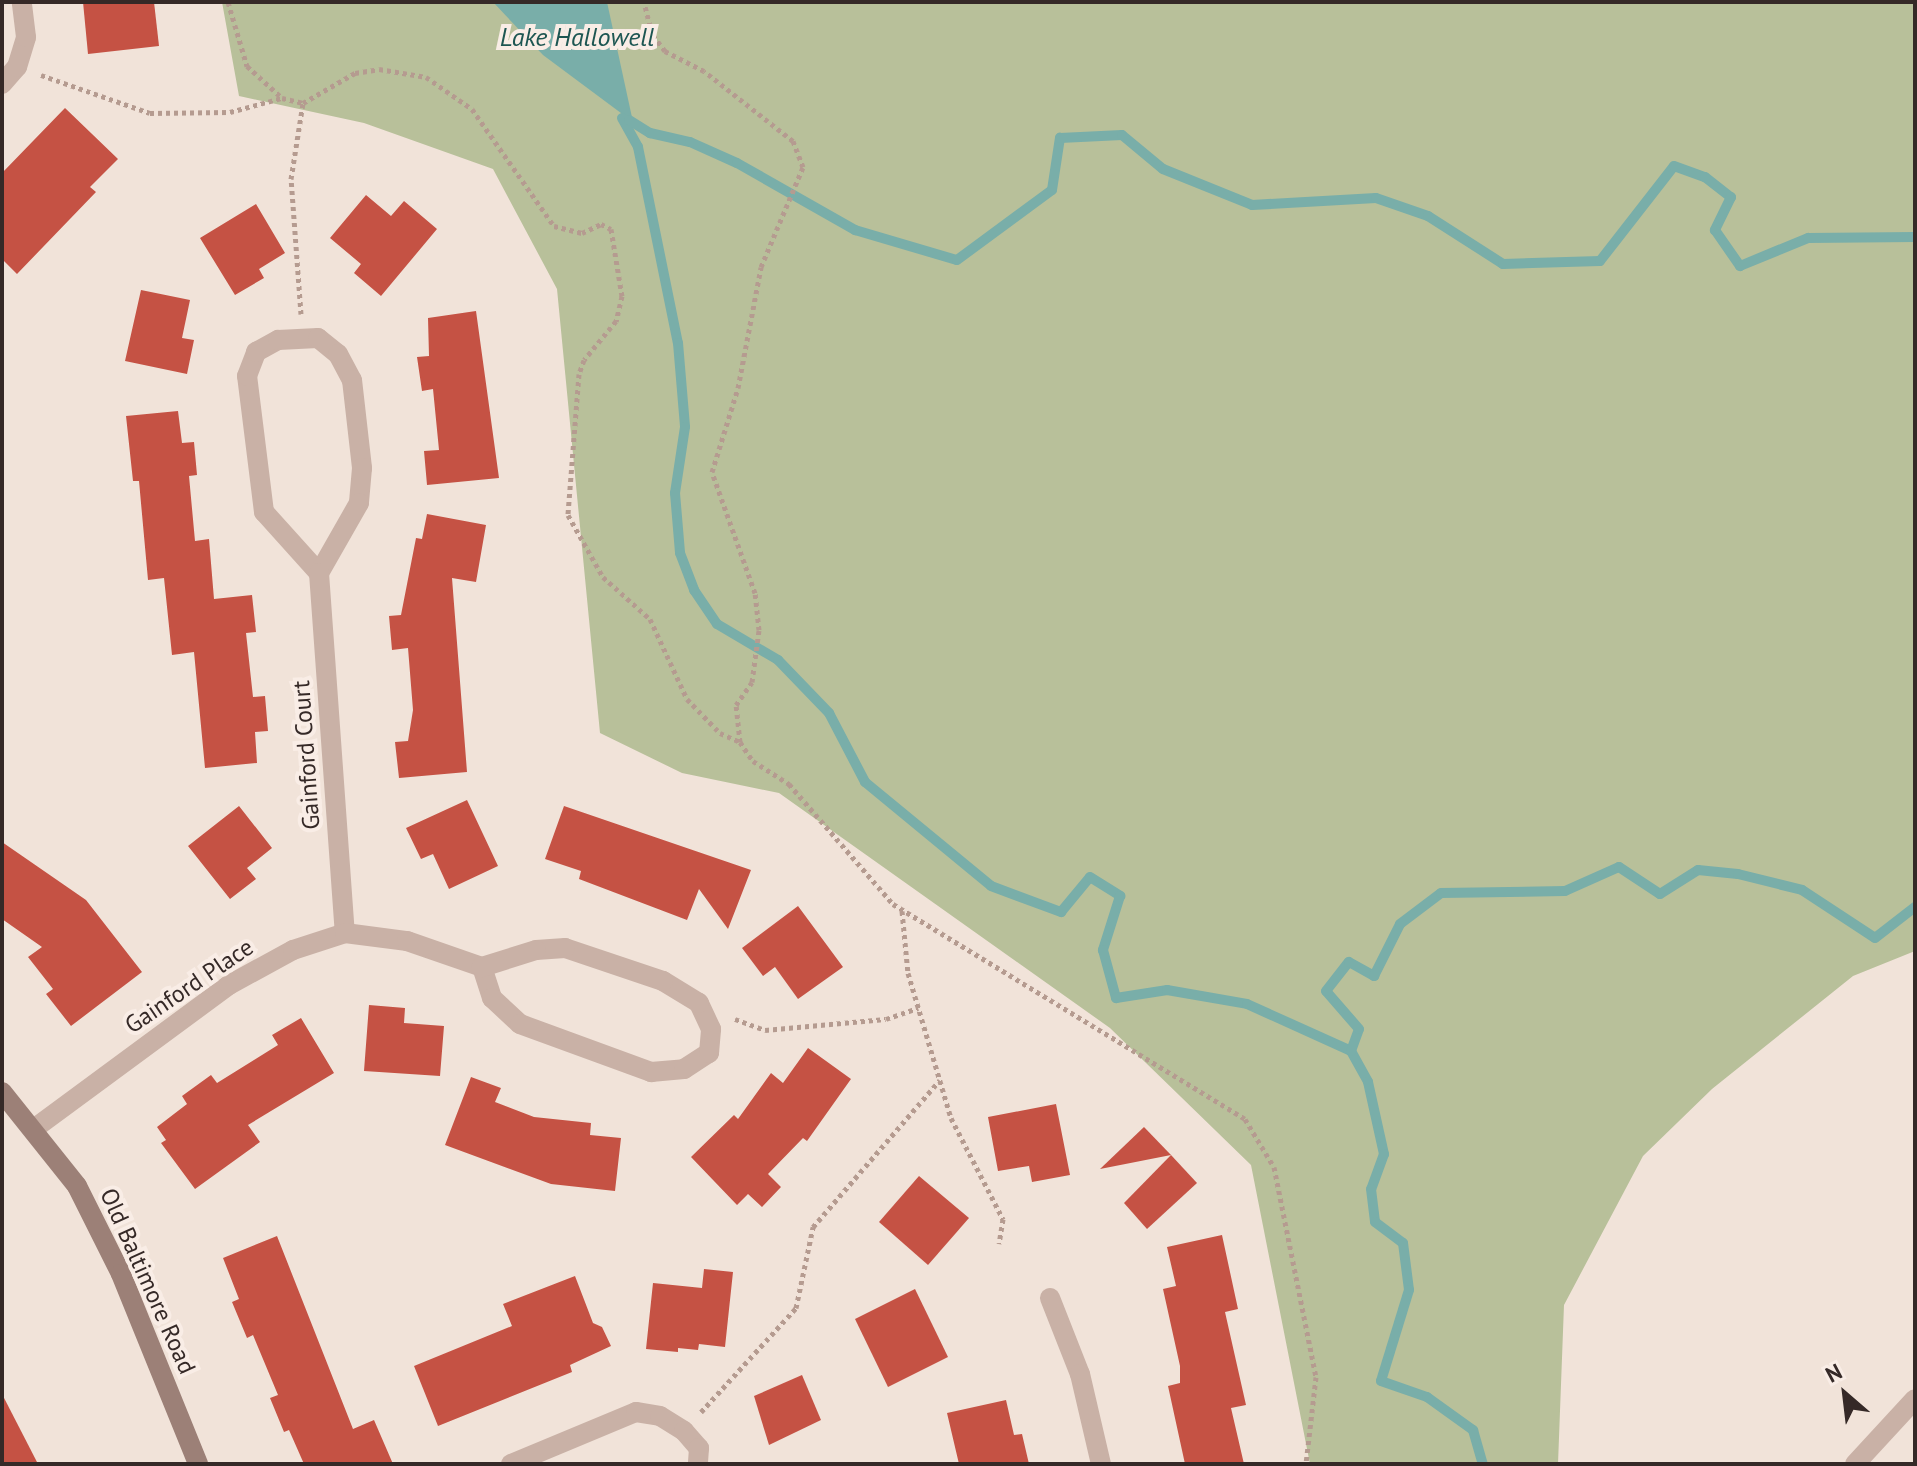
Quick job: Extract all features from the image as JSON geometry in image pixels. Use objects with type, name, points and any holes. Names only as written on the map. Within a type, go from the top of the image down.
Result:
[{"type":"street","points":[[2,84],[17,67],[26,37],[22,2]]},
{"type":"street","points":[[318,338],[338,354],[352,380],[362,468],[359,503],[319,573],[264,512],[247,376],[256,352],[278,340],[318,338]]},
{"type":"street","name":"Gainford Court","points":[[319,573],[345,933]]},
{"type":"street","name":"Gainford Place","points":[[35,1128],[229,985],[293,950],[345,933],[407,941],[482,967]]},
{"type":"street","points":[[565,948],[663,981],[699,1003],[711,1029],[709,1053],[684,1069],[651,1072],[520,1024],[492,998],[482,967],[536,950],[565,948]]},
{"type":"street","name":"Old Baltimore Road","points":[[2,1092],[35,1128],[77,1186],[121,1274],[198,1464]]},
{"type":"street","points":[[1050,1298],[1080,1374],[1101,1464]]},
{"type":"street","points":[[1855,1464],[1915,1399]]},
{"type":"street","points":[[511,1464],[636,1412],[660,1416],[684,1431],[699,1448],[698,1464]]},
{"type":"path","points":[[228,2],[247,66],[282,98]]},
{"type":"path","points":[[644,2],[652,34],[665,51],[704,71],[793,141],[803,167],[761,267],[738,388],[712,472],[755,593],[759,630],[752,682],[736,705],[740,742],[753,761],[789,784],[902,911],[1053,1006],[1217,1098],[1245,1119],[1265,1145],[1274,1167],[1316,1377],[1306,1464]]},
{"type":"path","points":[[17,67],[150,113],[230,112],[282,98],[303,103],[355,73],[379,69],[426,77],[472,109],[554,226],[582,233],[601,224],[611,229],[622,296],[616,321],[584,360],[579,374],[568,515],[603,577],[650,619],[687,699],[720,733],[740,742]]},
{"type":"path","points":[[303,103],[291,179],[303,338]]},
{"type":"path","points":[[902,911],[901,935],[918,1008],[961,1143],[1003,1219],[999,1244]]},
{"type":"path","points":[[703,1011],[765,1030],[886,1019],[918,1008]]},
{"type":"path","points":[[684,1431],[796,1308],[813,1227],[940,1080]]},
{"type":"green space","points":[[222,2],[1915,2],[1915,951],[1853,976],[1712,1089],[1643,1156],[1564,1305],[1558,1464],[1310,1464],[1251,1165],[1110,1028],[779,793],[682,773],[600,733],[557,289],[493,169],[364,123],[239,96]]},
{"type":"water","name":"Lake Hallowell","points":[[493,2],[607,2],[633,122],[543,55]]},
{"type":"building","points":[[83,2],[154,2],[159,46],[88,54]]},
{"type":"building","points":[[65,108],[118,159],[90,187],[96,192],[17,274],[2,259],[2,173]]},
{"type":"building","points":[[366,195],[391,216],[404,201],[437,229],[381,296],[354,273],[361,264],[330,238]]},
{"type":"building","points":[[256,204],[285,253],[259,269],[264,278],[235,295],[200,238]]},
{"type":"building","points":[[141,290],[190,300],[182,338],[194,340],[187,374],[125,361]]},
{"type":"building","points":[[476,311],[499,478],[427,485],[424,451],[439,450],[433,389],[422,391],[417,357],[429,356],[428,318]]},
{"type":"building","points":[[178,411],[182,443],[194,442],[197,475],[189,476],[195,541],[209,539],[214,599],[252,595],[256,632],[246,633],[253,697],[265,696],[268,731],[255,732],[257,763],[205,768],[194,652],[172,655],[164,578],[148,580],[139,481],[133,481],[126,416]]},
{"type":"building","points":[[427,514],[486,525],[476,582],[452,578],[467,772],[399,778],[395,742],[408,741],[413,710],[408,648],[392,650],[389,616],[401,615],[416,538],[422,539]]},
{"type":"building","points":[[467,800],[498,866],[449,889],[433,854],[421,859],[406,828]]},
{"type":"building","points":[[239,806],[272,848],[247,868],[256,879],[230,899],[188,846]]},
{"type":"building","points":[[564,806],[751,870],[728,929],[699,889],[687,920],[579,879],[581,871],[545,859]]},
{"type":"building","points":[[2,842],[86,900],[142,972],[71,1026],[46,994],[53,989],[28,957],[42,947],[2,919]]},
{"type":"building","points":[[798,906],[843,967],[798,999],[775,967],[763,976],[742,948]]},
{"type":"building","points":[[369,1005],[405,1008],[404,1023],[444,1026],[440,1076],[364,1071]]},
{"type":"building","points":[[301,1018],[334,1073],[248,1125],[260,1142],[195,1189],[161,1143],[166,1140],[157,1127],[187,1104],[182,1096],[211,1075],[217,1083],[278,1045],[272,1035]]},
{"type":"building","points":[[808,1048],[851,1079],[807,1141],[803,1138],[768,1174],[781,1187],[762,1207],[748,1194],[737,1205],[691,1157],[734,1115],[738,1119],[771,1073],[783,1083]]},
{"type":"building","points":[[471,1077],[501,1088],[495,1102],[534,1117],[591,1123],[590,1135],[621,1138],[615,1191],[551,1184],[445,1145]]},
{"type":"building","points":[[1056,1104],[1070,1175],[1032,1182],[1029,1166],[998,1171],[988,1117]]},
{"type":"building","points":[[1144,1127],[1171,1155],[1100,1169]]},
{"type":"building","points":[[1171,1155],[1197,1183],[1147,1229],[1124,1203]]},
{"type":"building","points":[[919,1176],[969,1218],[928,1265],[879,1222]]},
{"type":"building","points":[[1222,1235],[1238,1309],[1225,1312],[1246,1405],[1231,1408],[1244,1464],[1185,1464],[1168,1386],[1180,1383],[1180,1366],[1163,1289],[1176,1286],[1167,1247]]},
{"type":"building","points":[[277,1236],[353,1429],[374,1420],[393,1464],[304,1464],[289,1430],[284,1432],[270,1398],[278,1395],[253,1335],[247,1338],[232,1302],[239,1299],[223,1258]]},
{"type":"building","points":[[704,1269],[733,1272],[725,1347],[699,1344],[698,1350],[678,1348],[678,1352],[646,1349],[653,1283],[702,1288]]},
{"type":"building","points":[[575,1276],[593,1323],[602,1327],[611,1346],[570,1365],[572,1372],[438,1426],[414,1366],[512,1326],[503,1304]]},
{"type":"building","points":[[915,1289],[948,1357],[888,1387],[855,1319]]},
{"type":"building","points":[[802,1375],[821,1420],[769,1445],[754,1396]]},
{"type":"building","points":[[2,1394],[38,1464],[2,1464]]},
{"type":"building","points":[[1006,1400],[1014,1435],[1022,1434],[1029,1464],[959,1464],[947,1413]]},
{"type":"waterway","points":[[622,118],[638,147],[678,343],[685,427],[675,493],[680,553],[694,590],[717,624],[778,660],[829,713],[865,782],[991,886],[1061,912],[1090,877],[1120,896],[1103,950],[1116,998],[1167,990],[1247,1004],[1351,1051],[1368,1082],[1384,1154],[1371,1189],[1375,1222],[1403,1243],[1409,1290],[1381,1381],[1427,1397],[1473,1430],[1483,1464]]},
{"type":"waterway","points":[[629,120],[650,133],[690,142],[737,163],[855,230],[957,260],[1052,190],[1060,138],[1122,135],[1163,169],[1252,205],[1376,198],[1428,216],[1503,264],[1600,261],[1674,166],[1705,177],[1731,197],[1715,230],[1740,266],[1808,238],[1915,237]]},
{"type":"waterway","points":[[1351,1051],[1359,1029],[1326,991],[1349,962],[1374,976],[1400,924],[1441,893],[1565,891],[1619,867],[1660,894],[1698,870],[1738,874],[1802,890],[1875,938],[1915,907]]}]
